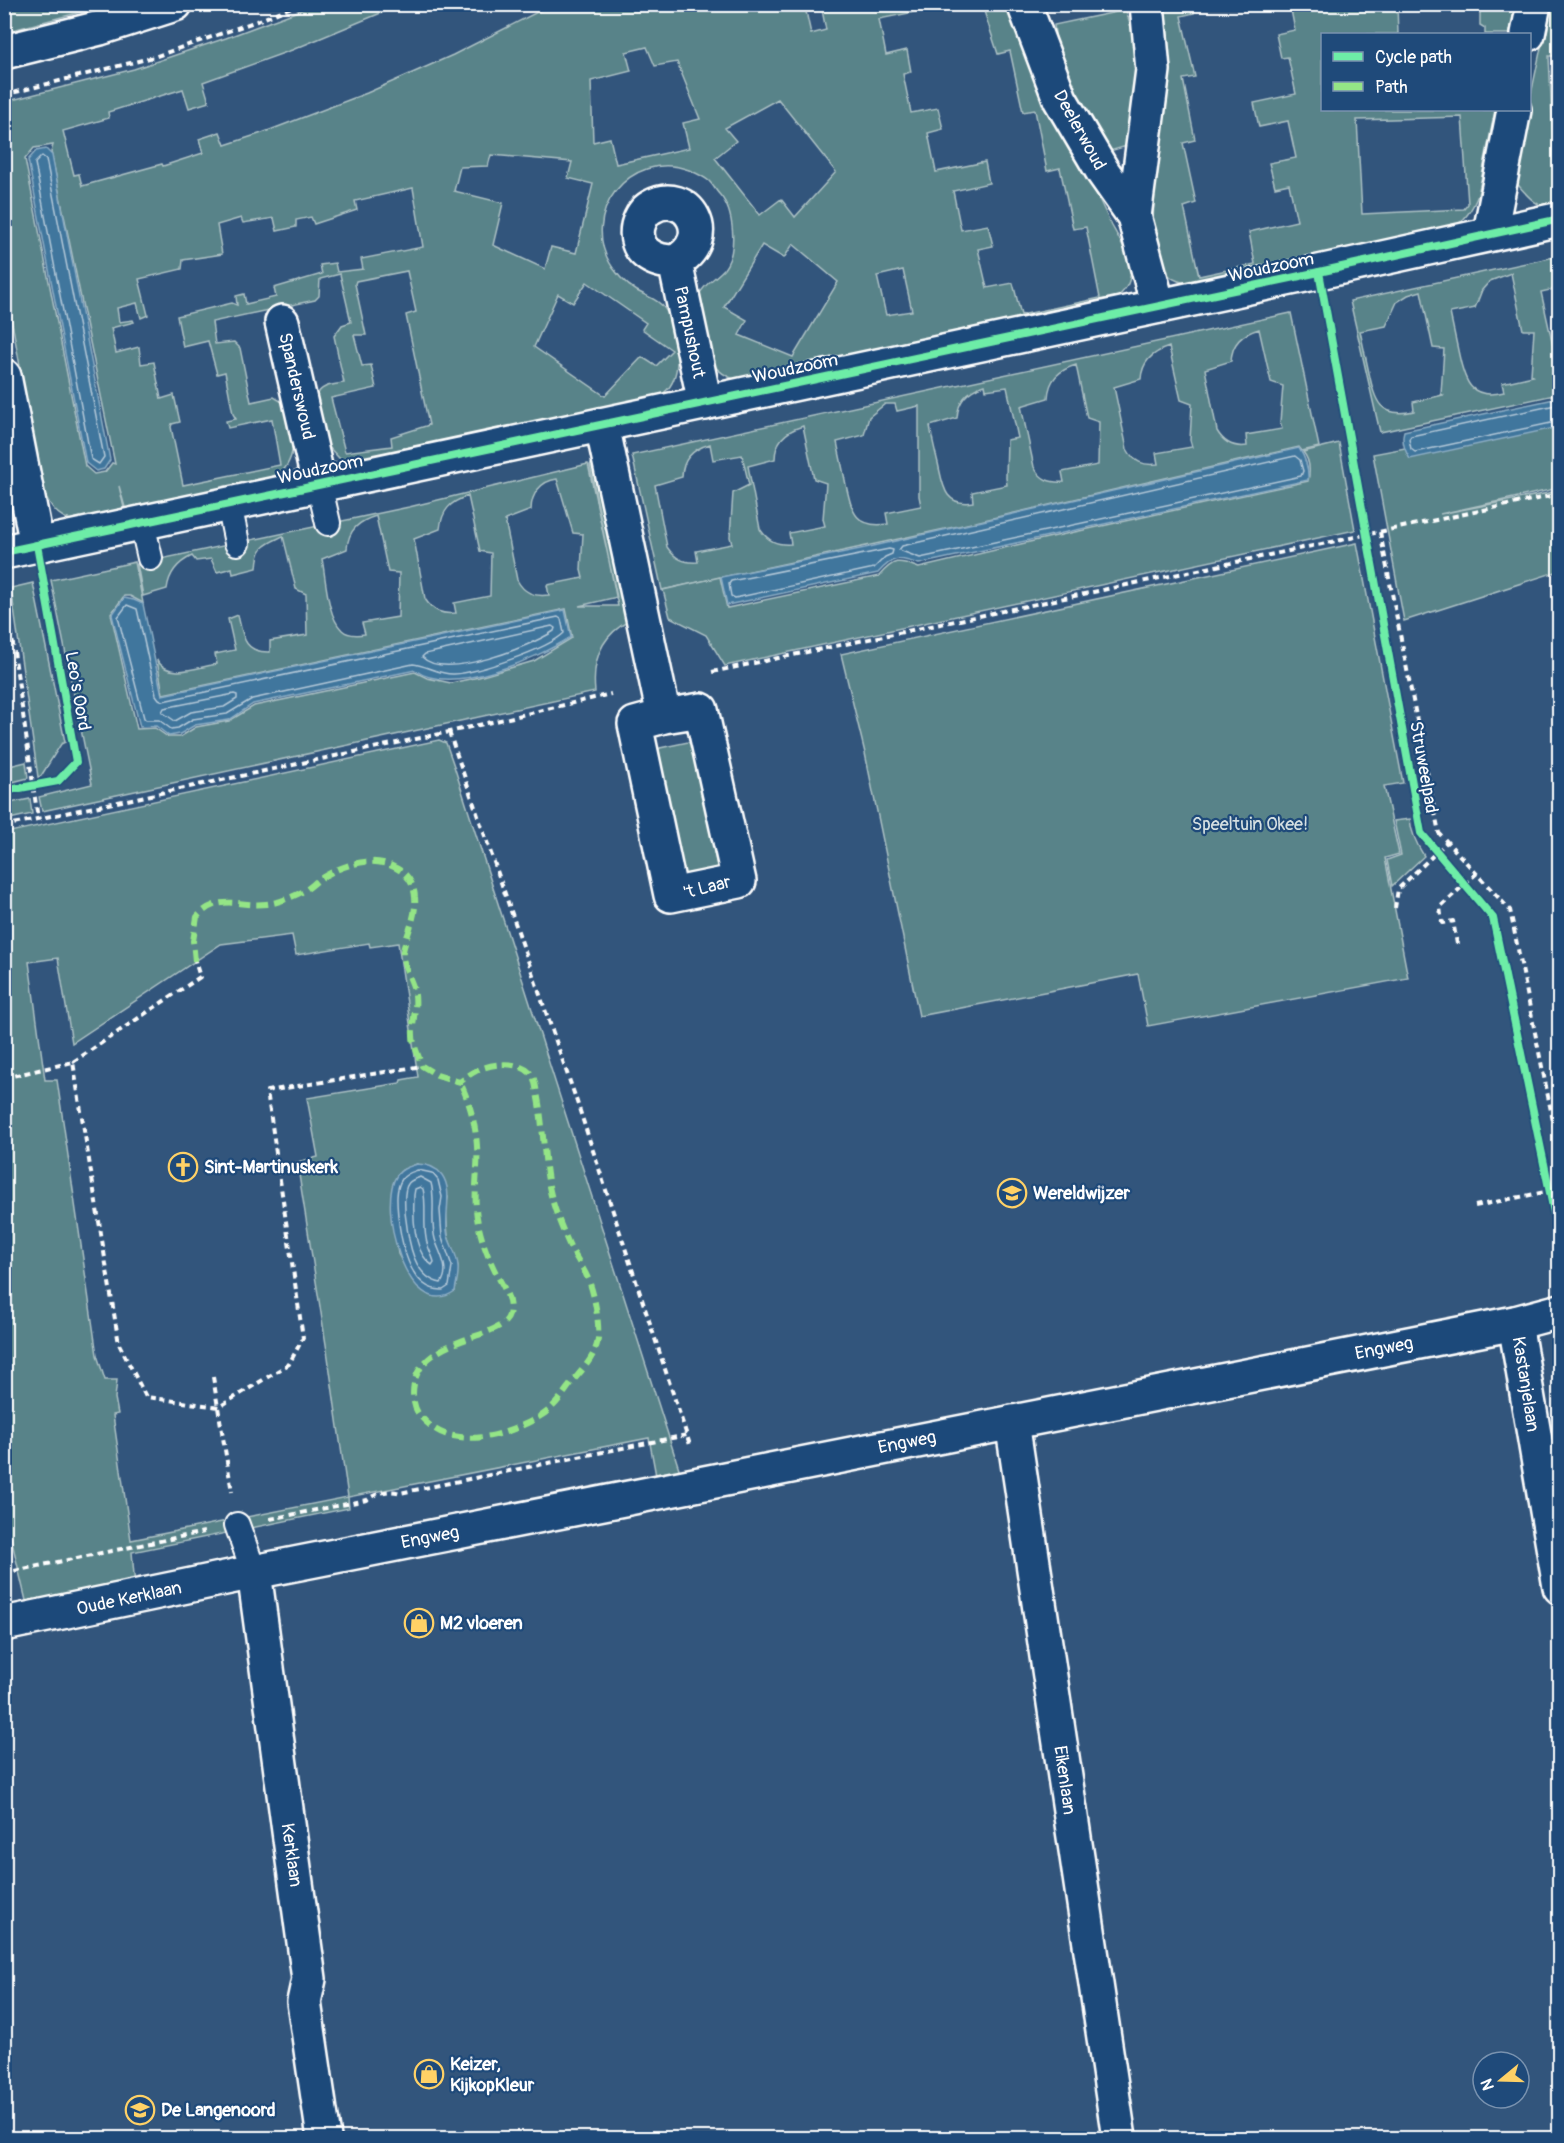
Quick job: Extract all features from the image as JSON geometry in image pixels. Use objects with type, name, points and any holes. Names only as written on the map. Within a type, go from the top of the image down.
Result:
[{"type":"street","points":[[4,52],[100,28],[175,4]]},
{"type":"street","name":"Deelerwoud","points":[[1024,4],[1060,99],[1103,172],[1134,216],[1158,306]]},
{"type":"street","name":"Deelerwoud","points":[[1134,216],[1153,70],[1147,4]]},
{"type":"street","points":[[1528,33],[1534,4]]},
{"type":"street","points":[[1490,233],[1514,111]]},
{"type":"street","name":"Woudzoom","points":[[4,552],[1560,219]]},
{"type":"street","name":"Pampushout","points":[[675,261],[705,403]]},
{"type":"street","name":"Spanderswoud","points":[[282,322],[319,484]]},
{"type":"street","points":[[4,376],[37,545]]},
{"type":"street","points":[[602,425],[664,716]]},
{"type":"street","name":"'t Laar","points":[[701,710],[739,880],[671,895],[635,724],[664,716],[701,710]]},
{"type":"street","name":"Engweg","points":[[254,1572],[1515,1323],[1560,1311]]},
{"type":"street","name":"Kastanjelaan","points":[[1515,1323],[1560,1587]]},
{"type":"street","name":"Eikenlaan","points":[[1012,1422],[1119,2139]]},
{"type":"street","name":"Oude Kerklaan","points":[[4,1624],[254,1572]]},
{"type":"street","name":"Kerklaan","points":[[254,1572],[309,1979],[304,2002],[324,2139]]},
{"type":"lane","points":[[319,484],[328,523]]},
{"type":"lane","points":[[229,504],[237,543]]},
{"type":"lane","points":[[142,522],[150,558]]},
{"type":"lane","points":[[237,1525],[254,1572]]},
{"type":"path","points":[[4,826],[449,732],[657,684],[1560,494]]},
{"type":"path","points":[[1366,523],[1370,546]]},
{"type":"path","points":[[1380,532],[1439,833],[1510,910],[1560,1155]]},
{"type":"path","points":[[4,585],[37,784],[38,819]]},
{"type":"path","points":[[449,732],[576,1099],[703,1483]]},
{"type":"path","points":[[23,787],[37,784]]},
{"type":"path","points":[[1395,908],[1398,889],[1434,849],[1447,842]]},
{"type":"path","points":[[1434,849],[1442,860]]},
{"type":"path","points":[[1457,944],[1454,921],[1442,924],[1440,907],[1462,881],[1477,873]]},
{"type":"path","points":[[1462,881],[1472,892]]},
{"type":"path","points":[[4,1078],[73,1062],[200,977],[195,961]]},
{"type":"path","points":[[73,1062],[119,1344],[146,1397],[219,1407],[289,1364],[303,1338],[267,1091],[422,1066]]},
{"type":"path","points":[[1547,1180],[1551,1202]]},
{"type":"path","points":[[1475,1206],[1560,1190]]},
{"type":"path","points":[[213,1377],[237,1525]]},
{"type":"path","points":[[4,1573],[367,1500],[374,1495],[387,1492],[400,1493],[687,1435]]},
{"type":"green space","points":[[5,4],[107,5],[5,32]]},
{"type":"green space","points":[[314,5],[400,5],[292,50],[203,82],[209,102],[189,108],[183,89],[108,112],[109,118],[63,131],[74,175],[79,174],[82,186],[162,164],[163,166],[203,153],[199,139],[220,132],[225,145],[367,93],[453,55],[551,5],[816,5],[805,7],[811,34],[826,30],[821,5],[949,5],[879,19],[886,55],[907,50],[911,72],[903,74],[911,113],[938,108],[943,129],[928,133],[936,172],[985,162],[989,183],[953,191],[961,230],[988,225],[993,246],[978,249],[987,288],[1013,283],[1021,315],[1100,298],[1086,227],[1073,229],[1060,168],[1047,171],[1035,110],[1023,112],[1010,51],[998,54],[982,5],[1005,5],[1123,245],[1130,264],[1128,283],[1123,292],[1113,300],[736,380],[718,370],[714,365],[700,320],[698,305],[701,291],[724,269],[731,252],[733,242],[731,221],[725,202],[707,179],[689,170],[667,166],[647,169],[630,178],[615,191],[606,208],[601,228],[604,248],[616,273],[632,288],[655,300],[669,315],[677,351],[675,375],[668,389],[655,399],[359,463],[339,458],[327,445],[317,396],[324,388],[344,383],[334,336],[342,325],[351,322],[340,274],[320,279],[319,296],[315,300],[212,322],[215,344],[234,342],[240,348],[251,402],[274,397],[284,403],[292,435],[292,454],[283,471],[274,480],[126,511],[119,486],[125,512],[87,520],[67,519],[58,514],[43,490],[5,285],[4,119],[11,117],[8,101],[134,69]],"holes":[[[647,47],[655,66],[677,62],[700,119],[683,123],[689,148],[616,164],[610,138],[593,142],[591,81],[631,71],[626,52]],[[778,99],[836,172],[795,217],[781,199],[760,215],[715,158],[736,141],[725,128]],[[53,145],[51,152],[115,464],[112,463],[105,472],[94,474],[85,466],[25,159],[34,148]],[[491,155],[572,162],[568,178],[593,184],[576,253],[551,247],[545,269],[493,245],[503,203],[454,191],[460,167],[488,166]],[[413,188],[423,247],[361,259],[363,269],[337,272],[335,263],[320,265],[322,274],[274,288],[276,297],[246,304],[244,294],[236,296],[237,305],[232,303],[177,316],[183,347],[208,341],[217,374],[225,372],[236,419],[226,421],[228,428],[272,419],[280,465],[183,485],[171,427],[172,424],[180,422],[174,395],[161,399],[154,362],[141,364],[139,347],[116,353],[111,328],[134,322],[133,320],[119,322],[117,308],[137,303],[141,318],[148,315],[139,279],[182,269],[183,260],[222,254],[217,225],[241,218],[243,223],[274,218],[277,231],[296,227],[296,220],[311,217],[314,224],[357,210],[355,201]],[[793,244],[838,282],[793,357],[739,335],[747,320],[724,307],[762,245],[784,258]],[[903,270],[912,311],[886,315],[877,276]],[[407,271],[416,312],[406,315],[429,425],[391,437],[392,446],[345,452],[331,398],[376,388],[371,365],[362,366],[354,335],[366,335],[356,281]],[[587,282],[646,323],[642,329],[672,350],[656,366],[642,357],[605,396],[534,347],[558,294],[573,303]]]},
{"type":"green space","points":[[1162,5],[1192,5],[1194,13],[1181,16],[1195,77],[1183,79],[1195,140],[1183,143],[1196,203],[1184,207],[1199,276],[1255,264],[1249,232],[1297,221],[1289,184],[1275,187],[1269,163],[1296,158],[1288,121],[1259,127],[1254,103],[1296,94],[1288,57],[1281,58],[1276,34],[1295,30],[1290,5],[1397,5],[1398,33],[1321,33],[1321,111],[1495,111],[1478,195],[1468,214],[1452,229],[1192,284],[1170,277],[1162,268],[1152,247]],"holes":[[[1462,117],[1468,204],[1464,209],[1362,214],[1357,120]]]},
{"type":"green space","points":[[1480,5],[1515,5],[1510,33],[1485,33],[1485,28],[1480,25]]},
{"type":"green space","points":[[1550,5],[1559,5],[1559,56],[1549,56],[1554,160],[1559,161],[1559,208],[1544,207],[1538,204],[1513,179],[1527,111],[1531,111],[1531,94]]},
{"type":"green space","points":[[1126,10],[1139,70],[1127,146],[1110,151],[1097,143],[1058,58],[1054,25]]},
{"type":"green space","points":[[1559,256],[1559,288],[1541,292],[1559,364],[1559,394],[1380,432],[1350,301]],"holes":[[[1511,273],[1523,330],[1534,330],[1531,375],[1533,376],[1502,383],[1504,392],[1484,394],[1471,387],[1464,374],[1450,313],[1475,308],[1482,290],[1490,281]],[[1421,291],[1433,348],[1444,349],[1441,394],[1443,395],[1413,402],[1414,411],[1393,412],[1381,406],[1374,392],[1360,331],[1386,326],[1397,302]]]},
{"type":"green space","points":[[1291,313],[1319,447],[1302,451],[1299,447],[954,527],[662,590],[632,455]],"holes":[[[1259,329],[1271,382],[1283,386],[1280,422],[1282,429],[1246,435],[1247,446],[1237,446],[1226,442],[1217,431],[1205,369],[1231,361],[1236,344]],[[1169,347],[1181,400],[1192,404],[1190,440],[1192,447],[1156,453],[1158,464],[1148,464],[1136,460],[1127,449],[1114,387],[1141,379],[1149,358]],[[1076,365],[1087,418],[1099,422],[1098,465],[1062,472],[1064,482],[1054,482],[1043,478],[1034,467],[1021,406],[1048,398],[1050,386],[1056,376]],[[985,385],[986,390],[1007,387],[1018,438],[1007,440],[1007,485],[972,492],[973,502],[963,503],[950,498],[946,493],[930,426],[957,418],[962,401],[974,390]],[[885,404],[895,404],[897,411],[919,406],[921,506],[886,513],[888,524],[868,524],[862,521],[853,510],[848,494],[837,442],[864,435],[869,417]],[[803,426],[814,479],[826,483],[823,519],[825,526],[789,533],[791,544],[786,544],[777,543],[766,537],[760,529],[748,466],[775,459],[779,442],[791,431]],[[710,444],[713,460],[742,455],[749,485],[733,493],[730,537],[732,544],[696,551],[698,562],[693,562],[684,561],[673,555],[667,547],[655,485],[682,477],[686,460],[698,449]]]},
{"type":"green space","points":[[1559,419],[1559,488],[1440,514],[1559,491],[1559,571],[1404,621],[1373,454]]},
{"type":"green space","points":[[1339,443],[1355,530],[725,666],[706,635],[670,617],[663,590],[720,577],[727,608],[879,576],[897,562],[919,568],[1308,481],[1309,466],[1303,452]]},
{"type":"green space","points":[[592,463],[598,474],[629,621],[611,634],[600,651],[595,671],[595,692],[42,811],[39,797],[92,784],[51,580],[135,562],[143,603],[130,596],[124,596],[111,614],[137,729],[155,728],[168,737],[180,737],[196,727],[229,721],[254,706],[415,672],[427,678],[451,683],[534,661],[572,638],[566,609],[163,694],[157,660],[162,666],[176,671],[217,664],[215,654],[235,650],[228,619],[238,615],[246,642],[250,647],[261,652],[270,652],[270,641],[307,635],[306,594],[296,589],[283,536],[263,547],[257,568],[233,574],[232,568],[217,572],[211,559],[196,561],[192,556],[175,569],[167,589],[143,596],[137,564],[409,507],[588,464],[608,557],[590,465]],"holes":[[[557,479],[573,533],[583,534],[581,570],[583,578],[547,585],[549,595],[534,595],[526,591],[517,580],[505,520],[531,510],[531,504],[538,489],[546,482]],[[468,496],[480,551],[491,553],[490,596],[454,603],[456,613],[446,613],[431,607],[425,599],[414,539],[440,529],[445,512]],[[376,516],[388,572],[399,573],[398,617],[362,623],[365,634],[356,635],[344,632],[333,616],[322,559],[347,549],[352,532]],[[616,597],[618,606],[579,606]]]},
{"type":"green space","name":"Speeltuin Okee!","points":[[1357,543],[1403,783],[1384,786],[1399,854],[1385,858],[1408,978],[1148,1026],[1138,974],[919,1016],[865,753],[841,654]]},
{"type":"green space","points":[[33,583],[65,742],[61,744],[41,776],[38,777],[11,588]]},
{"type":"green space","points":[[439,740],[446,743],[681,1475],[657,1481],[649,1438],[348,1497],[349,1508],[132,1552],[135,1586],[28,1609],[11,1538],[5,1539],[5,833]],"holes":[[[292,935],[296,955],[369,943],[370,947],[398,943],[418,1077],[401,1080],[400,1083],[307,1098],[318,1157],[297,1162],[348,1497],[131,1540],[113,1415],[118,1414],[115,1398],[117,1380],[105,1380],[97,1355],[57,1080],[45,1080],[29,962],[58,958],[72,1043],[221,944]],[[417,1164],[448,1197],[446,1210],[448,1236],[458,1266],[455,1291],[414,1283],[398,1254],[391,1207],[393,1184],[402,1170]]]},
{"type":"green space","points":[[688,742],[692,746],[718,870],[684,879],[656,753],[660,748]]},
{"type":"green space","points":[[26,762],[28,778],[5,784],[5,767]]},
{"type":"green space","points":[[30,799],[32,814],[5,820],[5,804]]},
{"type":"green space","points":[[1410,819],[1415,839],[1424,856],[1392,886],[1387,860],[1401,855],[1394,821]]},
{"type":"water","points":[[46,149],[52,155],[110,460],[104,469],[96,471],[86,463],[28,160],[36,151]]},
{"type":"water","points":[[1559,398],[1559,427],[1410,459],[1405,449],[1404,431]]},
{"type":"water","points":[[1299,448],[1304,456],[1308,480],[919,564],[901,559],[896,560],[888,563],[878,573],[727,605],[721,577],[865,548]]},
{"type":"water","points":[[124,598],[143,604],[162,695],[565,610],[571,637],[538,655],[494,672],[450,679],[431,677],[415,670],[253,704],[229,720],[195,725],[180,734],[169,736],[156,726],[140,727],[112,615]]},
{"type":"water","points":[[417,1164],[427,1165],[437,1170],[442,1175],[447,1189],[447,1229],[458,1263],[458,1273],[455,1291],[438,1297],[423,1291],[410,1277],[400,1257],[393,1234],[390,1211],[391,1190],[399,1173]]},
{"type":"marked path","points":[[195,961],[193,941],[197,917],[213,905],[275,902],[300,893],[340,868],[369,862],[387,864],[407,876],[414,892],[415,911],[403,956],[415,996],[413,1039],[422,1066],[437,1075],[460,1082],[482,1068],[505,1064],[521,1067],[533,1077],[539,1105],[550,1191],[565,1236],[591,1287],[598,1322],[597,1344],[587,1364],[550,1410],[528,1423],[505,1432],[470,1438],[445,1434],[430,1425],[418,1413],[413,1395],[420,1368],[432,1356],[446,1347],[504,1323],[510,1309],[506,1291],[489,1258],[478,1223],[476,1135],[460,1082]]},
{"type":"cycle path","points":[[4,552],[1560,219]]},
{"type":"cycle path","name":"Struweelpad","points":[[1319,272],[1421,833],[1493,918],[1560,1241]]},
{"type":"cycle path","name":"Leo's Oord","points":[[4,791],[58,781],[76,762],[37,545]]},
{"type":"place","name":"Sint-Martinuskerk","points":[[183,1167]]},
{"type":"place","name":"Wereldwijzer","points":[[1012,1193]]},
{"type":"place","name":"M2 vloeren","points":[[419,1623]]},
{"type":"place","name":"Keizer, KijkopKleur","points":[[429,2074]]},
{"type":"place","name":"De Langenoord","points":[[140,2110]]}]
